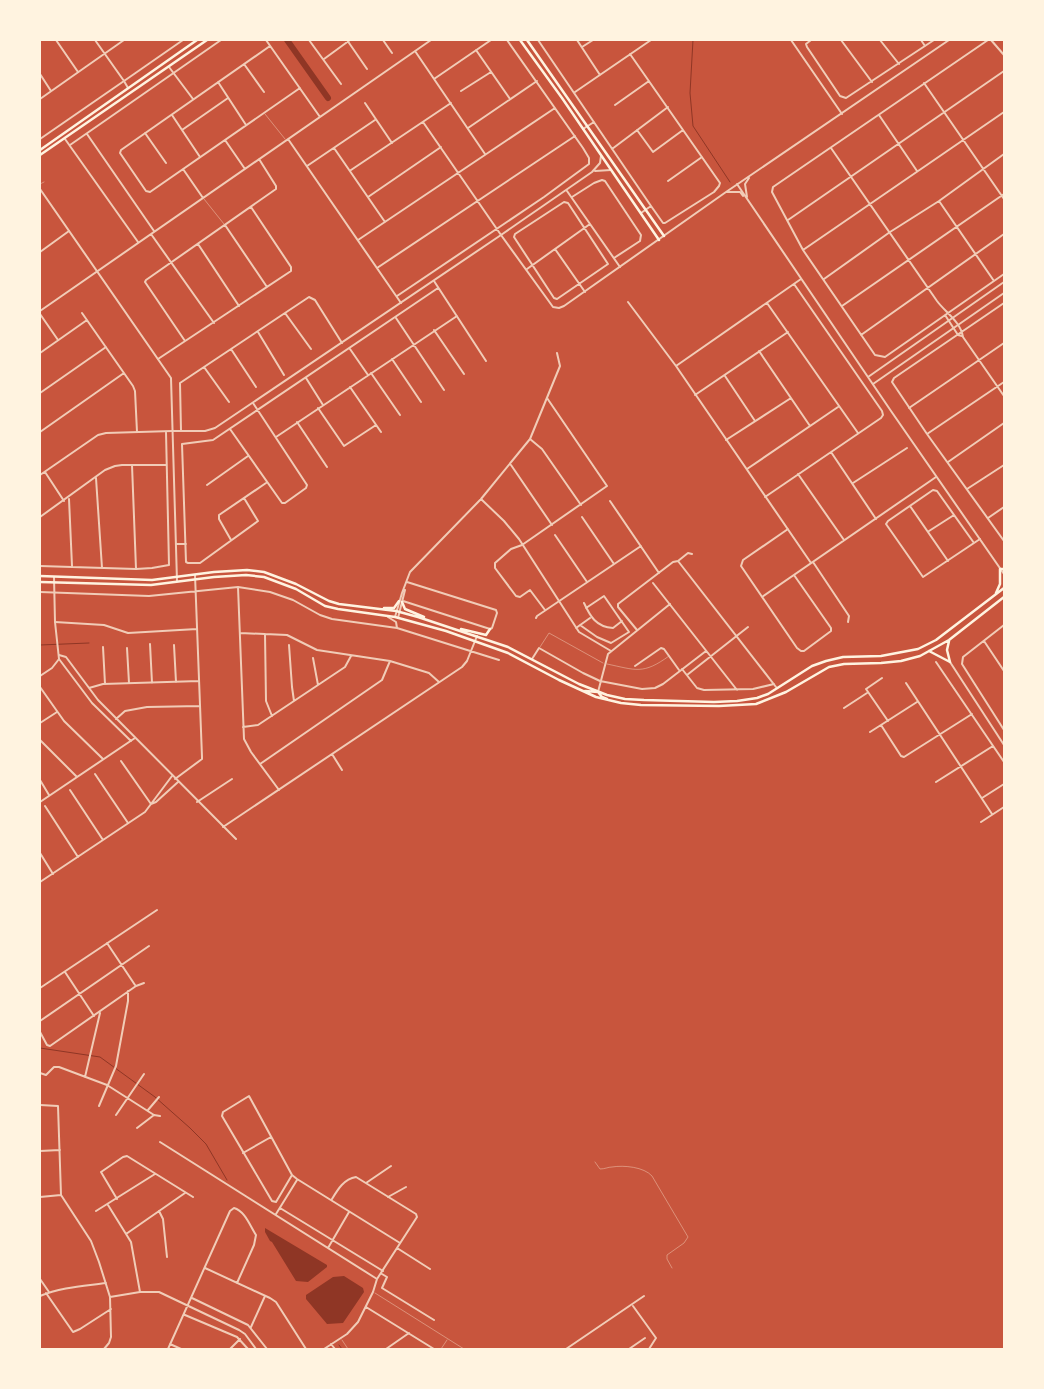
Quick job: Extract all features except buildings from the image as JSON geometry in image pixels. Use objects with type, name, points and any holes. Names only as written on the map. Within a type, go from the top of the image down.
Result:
[{"type":"main road","points":[[40,150],[196,40]]},
{"type":"main road","points":[[40,155],[208,40]]},
{"type":"main road","points":[[520,40],[659,240]]},
{"type":"main road","points":[[527,40],[664,236]]},
{"type":"main road","points":[[996,594],[1000,584],[1002,569]]},
{"type":"main road","points":[[40,576],[152,580],[247,570],[264,572],[296,584],[339,604],[398,612],[486,635],[490,629]]},
{"type":"main road","points":[[40,582],[151,585],[246,575],[264,577],[296,589],[326,606],[396,617],[475,641],[508,652],[592,696],[641,705],[719,706],[756,704],[786,692],[829,667],[844,664],[881,664],[920,656],[950,640],[1004,597]]},
{"type":"main road","points":[[577,688],[589,692],[634,699],[729,702],[757,698],[812,666],[826,661],[843,657],[890,654],[918,649],[928,644],[1004,588]]},
{"type":"main road","points":[[378,609],[394,608],[401,601],[405,609],[431,621]]},
{"type":"main road","points":[[455,628],[508,647],[598,692],[602,697],[618,702]]},
{"type":"main road","points":[[950,640],[948,650],[950,662]]},
{"type":"main road","points":[[929,652],[950,662]]},
{"type":"street","points":[[56,40],[78,72]]},
{"type":"street","points":[[95,40],[128,88]]},
{"type":"street","points":[[40,99],[124,40]]},
{"type":"street","points":[[40,139],[183,40]]},
{"type":"street","points":[[70,145],[222,40]]},
{"type":"street","points":[[266,40],[320,117]]},
{"type":"street","points":[[309,40],[341,84]]},
{"type":"street","points":[[383,40],[392,53]]},
{"type":"street","points":[[40,311],[431,40]]},
{"type":"street","points":[[434,79],[491,40]]},
{"type":"street","points":[[397,296],[589,164],[589,158],[575,136],[507,40]]},
{"type":"street","points":[[538,40],[651,206],[663,223],[665,223],[714,192],[720,183],[630,54]]},
{"type":"street","points":[[577,40],[600,75]]},
{"type":"street","points":[[582,48],[593,40]]},
{"type":"street","points":[[574,93],[651,40]]},
{"type":"street","points":[[790,40],[842,114]]},
{"type":"street","points":[[811,40],[806,44],[820,69],[843,98],[850,98],[934,40]]},
{"type":"street","points":[[841,40],[872,82]]},
{"type":"street","points":[[880,40],[899,64]]},
{"type":"street","points":[[921,40],[925,46]]},
{"type":"street","points":[[423,122],[501,235],[556,308],[564,306],[585,292],[726,192],[949,40]]},
{"type":"street","points":[[1004,55],[989,40],[772,189],[803,250],[875,355],[880,357],[884,357],[1004,274]]},
{"type":"street","points":[[323,59],[348,41],[367,69]]},
{"type":"street","points":[[270,46],[121,150],[120,153],[146,191],[150,192],[300,88]]},
{"type":"street","points":[[476,50],[510,99]]},
{"type":"street","points":[[415,51],[486,154]]},
{"type":"street","points":[[244,64],[264,92]]},
{"type":"street","points":[[169,67],[193,100]]},
{"type":"street","points":[[814,74],[820,69]]},
{"type":"street","points":[[788,221],[1004,70]]},
{"type":"street","points":[[461,91],[491,72]]},
{"type":"street","points":[[40,74],[51,91]]},
{"type":"street","points":[[468,128],[537,81]]},
{"type":"street","points":[[615,105],[649,81]]},
{"type":"street","points":[[218,82],[246,125]]},
{"type":"street","points":[[924,83],[1004,199]]},
{"type":"street","points":[[182,130],[228,98]]},
{"type":"street","points":[[365,103],[392,143]]},
{"type":"street","points":[[351,170],[451,103]]},
{"type":"street","points":[[612,149],[668,107]]},
{"type":"street","points":[[358,240],[555,108]]},
{"type":"street","points":[[803,250],[1004,112]]},
{"type":"street","points":[[172,114],[200,157]]},
{"type":"street","points":[[879,115],[917,171]]},
{"type":"street","points":[[307,166],[375,120]]},
{"type":"street","points":[[583,129],[594,122]]},
{"type":"street","points":[[637,130],[653,152],[683,130]]},
{"type":"street","points":[[145,133],[166,163]]},
{"type":"street","points":[[86,134],[154,232]]},
{"type":"street","points":[[377,268],[575,136]]},
{"type":"street","points":[[65,138],[138,242]]},
{"type":"street","points":[[225,140],[245,169]]},
{"type":"street","points":[[287,140],[401,302]]},
{"type":"street","points":[[368,197],[441,147]]},
{"type":"street","points":[[334,148],[351,170],[385,222]]},
{"type":"street","points":[[831,148],[928,287],[944,311],[948,321],[958,335],[963,337]]},
{"type":"street","points":[[824,279],[1004,154]]},
{"type":"street","points":[[40,475],[98,435],[106,433],[205,431],[215,428],[567,190],[592,172],[600,163],[601,156]]},
{"type":"street","points":[[668,181],[702,157]]},
{"type":"street","points":[[185,341],[145,282],[276,189],[259,159]]},
{"type":"street","points":[[183,169],[203,198]]},
{"type":"street","points":[[592,172],[611,170]]},
{"type":"street","points":[[747,199],[744,189],[750,176]]},
{"type":"street","points":[[572,197],[599,181],[605,181],[608,184],[641,235],[640,241],[614,258]]},
{"type":"street","points":[[738,184],[872,384],[1004,574]]},
{"type":"street","points":[[40,189],[171,378],[177,581]]},
{"type":"street","points":[[567,190],[620,267]]},
{"type":"street","points":[[726,192],[740,192],[747,199]]},
{"type":"street","points":[[842,306],[1003,195]]},
{"type":"street","points":[[938,201],[994,281]]},
{"type":"street","points":[[566,202],[608,264],[559,299],[554,298],[532,265],[514,239],[515,234],[566,202]]},
{"type":"street","points":[[640,213],[651,206]]},
{"type":"street","points":[[158,360],[292,269],[251,207]]},
{"type":"street","points":[[527,269],[590,224]]},
{"type":"street","points":[[224,225],[268,287]]},
{"type":"street","points":[[40,252],[69,231]]},
{"type":"street","points":[[151,234],[214,323]]},
{"type":"street","points":[[861,335],[1004,234]]},
{"type":"street","points":[[198,244],[239,306]]},
{"type":"street","points":[[555,249],[585,292]]},
{"type":"street","points":[[676,366],[801,279]]},
{"type":"street","points":[[434,281],[486,361]]},
{"type":"street","points":[[868,377],[1004,282]]},
{"type":"street","points":[[765,496],[881,418],[883,413],[794,284]]},
{"type":"street","points":[[244,498],[258,520],[200,562],[190,564],[186,562],[183,442],[209,442],[350,349],[438,288]]},
{"type":"street","points":[[872,384],[1004,292]]},
{"type":"street","points":[[181,431],[179,386],[183,381],[310,297],[315,300],[342,343]]},
{"type":"street","points":[[628,302],[676,366],[849,616],[848,622]]},
{"type":"street","points":[[767,303],[858,433]]},
{"type":"street","points":[[1004,303],[894,378],[892,382],[1004,541]]},
{"type":"street","points":[[944,311],[948,312],[978,360],[1004,396]]},
{"type":"street","points":[[82,313],[135,391],[137,432]]},
{"type":"street","points":[[285,313],[311,349]]},
{"type":"street","points":[[40,314],[58,340]]},
{"type":"street","points":[[276,437],[457,316]]},
{"type":"street","points":[[396,318],[444,390]]},
{"type":"street","points":[[40,353],[87,320]]},
{"type":"street","points":[[434,330],[464,374]]},
{"type":"street","points":[[258,332],[284,375]]},
{"type":"street","points":[[695,395],[788,332]]},
{"type":"street","points":[[909,408],[1004,343]]},
{"type":"street","points":[[40,393],[106,347]]},
{"type":"street","points":[[231,349],[256,387]]},
{"type":"street","points":[[350,349],[368,375]]},
{"type":"street","points":[[759,351],[810,426]]},
{"type":"street","points":[[396,617],[410,572],[480,499],[530,440],[560,366],[557,353]]},
{"type":"street","points":[[392,358],[421,402]]},
{"type":"street","points":[[204,367],[229,402]]},
{"type":"street","points":[[371,372],[400,415]]},
{"type":"street","points":[[40,432],[124,373]]},
{"type":"street","points":[[724,375],[755,421]]},
{"type":"street","points":[[306,378],[323,405]]},
{"type":"street","points":[[927,434],[1004,382]]},
{"type":"street","points":[[350,387],[381,432]]},
{"type":"street","points":[[545,610],[530,590],[520,597],[516,596],[495,568],[495,563],[511,549],[522,545],[604,490],[607,486],[547,398]]},
{"type":"street","points":[[726,440],[791,398]]},
{"type":"street","points":[[230,429],[283,504],[307,487],[252,403]]},
{"type":"street","points":[[746,469],[838,407]]},
{"type":"street","points":[[318,408],[344,446],[376,425]]},
{"type":"street","points":[[297,422],[327,467]]},
{"type":"street","points":[[948,462],[1004,424]]},
{"type":"street","points":[[40,566],[136,569],[169,565],[166,432]]},
{"type":"street","points":[[530,440],[542,449],[581,505]]},
{"type":"street","points":[[852,484],[908,448]]},
{"type":"street","points":[[830,452],[876,518]]},
{"type":"street","points":[[207,485],[248,455]]},
{"type":"street","points":[[510,464],[552,525]]},
{"type":"street","points":[[132,465],[136,569]]},
{"type":"street","points":[[40,517],[69,498],[105,470],[115,466],[166,465]]},
{"type":"street","points":[[967,489],[1004,465]]},
{"type":"street","points":[[45,472],[64,501]]},
{"type":"street","points":[[798,474],[844,540]]},
{"type":"street","points":[[96,477],[102,568]]},
{"type":"street","points":[[762,597],[936,477]]},
{"type":"street","points":[[231,540],[218,516],[267,483]]},
{"type":"street","points":[[974,543],[937,492],[932,490],[888,521],[886,526],[922,576],[925,576],[980,539]]},
{"type":"street","points":[[69,498],[72,566]]},
{"type":"street","points":[[480,499],[504,521],[522,545],[582,636],[611,651]]},
{"type":"street","points":[[610,501],[659,573]]},
{"type":"street","points":[[910,506],[948,561]]},
{"type":"street","points":[[987,518],[1004,507]]},
{"type":"street","points":[[928,532],[954,514]]},
{"type":"street","points":[[582,517],[614,564]]},
{"type":"street","points":[[168,528],[175,527]]},
{"type":"street","points":[[788,529],[743,560],[741,564],[800,651],[806,650],[832,631],[794,575]]},
{"type":"street","points":[[555,535],[587,582]]},
{"type":"street","points":[[176,544],[186,544]]},
{"type":"street","points":[[536,618],[545,610],[641,546]]},
{"type":"street","points":[[637,630],[618,605],[673,562],[678,561],[688,553],[692,554]]},
{"type":"street","points":[[678,561],[777,688]]},
{"type":"street","points":[[175,779],[202,759],[195,574]]},
{"type":"street","points":[[54,577],[55,622],[59,657],[92,703],[131,741]]},
{"type":"street","points":[[401,601],[490,629],[497,613],[496,610],[407,582]]},
{"type":"street","points":[[653,583],[737,690]]},
{"type":"street","points":[[238,587],[244,739],[279,790]]},
{"type":"street","points":[[40,592],[150,596],[238,587],[270,592],[293,600],[320,615],[397,628],[499,660]]},
{"type":"street","points":[[580,625],[597,637],[611,643],[625,636],[629,631],[604,596],[586,608]]},
{"type":"street","points":[[584,603],[590,618],[597,623],[613,628],[622,621]]},
{"type":"street","points":[[598,692],[606,656],[670,604]]},
{"type":"street","points":[[380,614],[396,622],[397,628]]},
{"type":"street","points":[[576,628],[590,618]]},
{"type":"street","points":[[55,622],[104,624],[128,633],[197,629]]},
{"type":"street","points":[[1004,625],[963,657],[962,664],[1004,730]]},
{"type":"street","points":[[686,675],[748,627]]},
{"type":"street","points":[[240,632],[288,635],[317,650],[390,661],[430,673],[439,682]]},
{"type":"street","points":[[265,634],[266,701],[272,716]]},
{"type":"street","points":[[223,827],[462,667],[477,636]]},
{"type":"street","points":[[984,641],[1004,670]]},
{"type":"street","points":[[150,644],[152,682]]},
{"type":"street","points":[[174,645],[176,682]]},
{"type":"street","points":[[290,645],[294,701]]},
{"type":"street","points":[[103,647],[105,684]]},
{"type":"street","points":[[127,648],[129,683]]},
{"type":"street","points":[[532,659],[540,648],[583,674],[600,681],[647,689],[663,684],[706,651]]},
{"type":"street","points":[[635,666],[661,648],[664,649],[700,690],[754,689],[774,684]]},
{"type":"street","points":[[243,727],[258,725],[272,716],[345,667],[352,655]]},
{"type":"street","points":[[40,676],[52,668],[59,657]]},
{"type":"street","points":[[59,657],[66,657],[98,700],[197,802],[236,839]]},
{"type":"street","points":[[313,658],[318,685]]},
{"type":"street","points":[[260,764],[382,680],[390,661]]},
{"type":"street","points":[[936,662],[1004,762]]},
{"type":"street","points":[[950,662],[1004,745]]},
{"type":"street","points":[[844,708],[882,678]]},
{"type":"street","points":[[89,688],[105,684],[199,681]]},
{"type":"street","points":[[906,683],[992,814]]},
{"type":"street","points":[[40,687],[57,712],[103,759]]},
{"type":"street","points":[[867,691],[888,721]]},
{"type":"street","points":[[870,732],[918,701]]},
{"type":"street","points":[[116,718],[125,711],[148,707],[200,706]]},
{"type":"street","points":[[40,723],[57,712]]},
{"type":"street","points":[[881,725],[903,756],[972,714]]},
{"type":"street","points":[[40,802],[135,738]]},
{"type":"street","points":[[40,740],[77,777]]},
{"type":"street","points":[[936,782],[993,746]]},
{"type":"street","points":[[332,754],[342,770]]},
{"type":"street","points":[[121,761],[152,804]]},
{"type":"street","points":[[95,774],[128,823]]},
{"type":"street","points":[[40,882],[146,812],[153,799],[172,776]]},
{"type":"street","points":[[197,802],[232,779]]},
{"type":"street","points":[[40,780],[50,795]]},
{"type":"street","points":[[152,804],[178,782]]},
{"type":"street","points":[[982,798],[1004,784]]},
{"type":"street","points":[[70,790],[103,840]]},
{"type":"street","points":[[45,806],[78,857]]},
{"type":"street","points":[[981,822],[1004,807]]},
{"type":"street","points":[[40,853],[53,874]]},
{"type":"street","points":[[40,988],[157,910]]},
{"type":"street","points":[[107,943],[136,986]]},
{"type":"street","points":[[40,1021],[149,946]]},
{"type":"street","points":[[65,971],[94,1016]]},
{"type":"street","points":[[40,1032],[48,1046],[50,1046],[128,991],[144,983]]},
{"type":"street","points":[[99,1106],[116,1066],[128,1001],[128,991]]},
{"type":"street","points":[[85,1077],[100,1012]]},
{"type":"street","points":[[40,1073],[44,1075],[54,1067],[59,1067],[107,1085],[154,1115],[160,1116]]},
{"type":"street","points":[[116,1115],[144,1074]]},
{"type":"street","points":[[292,1175],[276,1202],[270,1200],[222,1114],[248,1096],[292,1175],[400,1244]]},
{"type":"street","points":[[148,1110],[158,1098]]},
{"type":"street","points":[[40,1105],[57,1105],[59,1108],[60,1195],[91,1241],[110,1297],[111,1337],[104,1349]]},
{"type":"street","points":[[137,1128],[154,1115]]},
{"type":"street","points":[[243,1153],[271,1137]]},
{"type":"street","points":[[160,1142],[378,1280]]},
{"type":"street","points":[[40,1151],[60,1150]]},
{"type":"street","points":[[117,1199],[101,1172],[118,1159],[127,1156],[193,1197]]},
{"type":"street","points":[[366,1183],[391,1166]]},
{"type":"street","points":[[96,1211],[155,1174]]},
{"type":"street","points":[[324,1349],[358,1322],[382,1272],[417,1215],[354,1177],[340,1186],[331,1200]]},
{"type":"street","points":[[276,1214],[297,1179]]},
{"type":"street","points":[[388,1197],[406,1187]]},
{"type":"street","points":[[126,1234],[185,1193]]},
{"type":"street","points":[[40,1196],[60,1195]]},
{"type":"street","points":[[108,1205],[133,1248],[140,1292]]},
{"type":"street","points":[[168,1349],[230,1211],[234,1208],[239,1209],[256,1235],[254,1245],[236,1283]]},
{"type":"street","points":[[280,1208],[382,1272],[387,1277],[382,1288],[434,1320]]},
{"type":"street","points":[[158,1211],[163,1220],[167,1257]]},
{"type":"street","points":[[328,1248],[349,1212]]},
{"type":"street","points":[[398,1248],[430,1269]]},
{"type":"street","points":[[205,1268],[276,1302],[306,1349]]},
{"type":"street","points":[[40,1279],[72,1332],[75,1332],[110,1309]]},
{"type":"street","points":[[40,1296],[48,1292],[106,1283]]},
{"type":"street","points":[[110,1297],[140,1292],[159,1292],[239,1330],[245,1334],[256,1349]]},
{"type":"street","points":[[251,1327],[265,1296]]},
{"type":"street","points":[[566,1349],[644,1296]]},
{"type":"street","points":[[192,1298],[251,1327],[267,1349]]},
{"type":"street","points":[[632,1305],[656,1338],[649,1349]]},
{"type":"street","points":[[366,1306],[434,1349]]},
{"type":"street","points":[[184,1314],[240,1339],[248,1349]]},
{"type":"street","points":[[386,1349],[409,1333]]},
{"type":"street","points":[[630,1349],[645,1338]]},
{"type":"street","points":[[230,1349],[240,1339]]},
{"type":"street","points":[[170,1344],[181,1349]]},
{"type":"street","points":[[331,1344],[335,1349]]},
{"type":"lane","points":[[264,113],[287,140]]},
{"type":"lane","points":[[40,184],[44,182]]},
{"type":"lane","points":[[203,198],[224,225]]},
{"type":"lane","points":[[540,648],[549,633],[604,664],[636,670],[650,668],[669,656]]},
{"type":"lane","points":[[595,1162],[600,1169],[614,1166],[636,1168],[647,1171],[652,1176],[688,1237],[684,1244],[667,1255],[672,1268]]},
{"type":"lane","points":[[373,1292],[464,1349]]},
{"type":"lane","points":[[340,1338],[348,1349]]},
{"type":"lane","points":[[441,1349],[448,1339]]},
{"type":"shaded area","points":[[265,1228],[327,1265],[327,1267],[308,1282],[296,1281],[270,1241]]},
{"type":"shaded area","points":[[344,1276],[363,1288],[364,1292],[343,1323],[327,1324],[306,1299],[306,1295],[333,1277]]},
{"type":"waterway","points":[[287,40],[328,98]]},
{"type":"waterway","points":[[693,40],[690,93],[693,126],[730,182]]},
{"type":"waterway","points":[[40,645],[89,643]]},
{"type":"waterway","points":[[40,1048],[100,1057],[155,1097],[190,1128],[206,1144],[227,1180]]},
{"type":"waterway","points":[[339,1345],[342,1349]]}]
